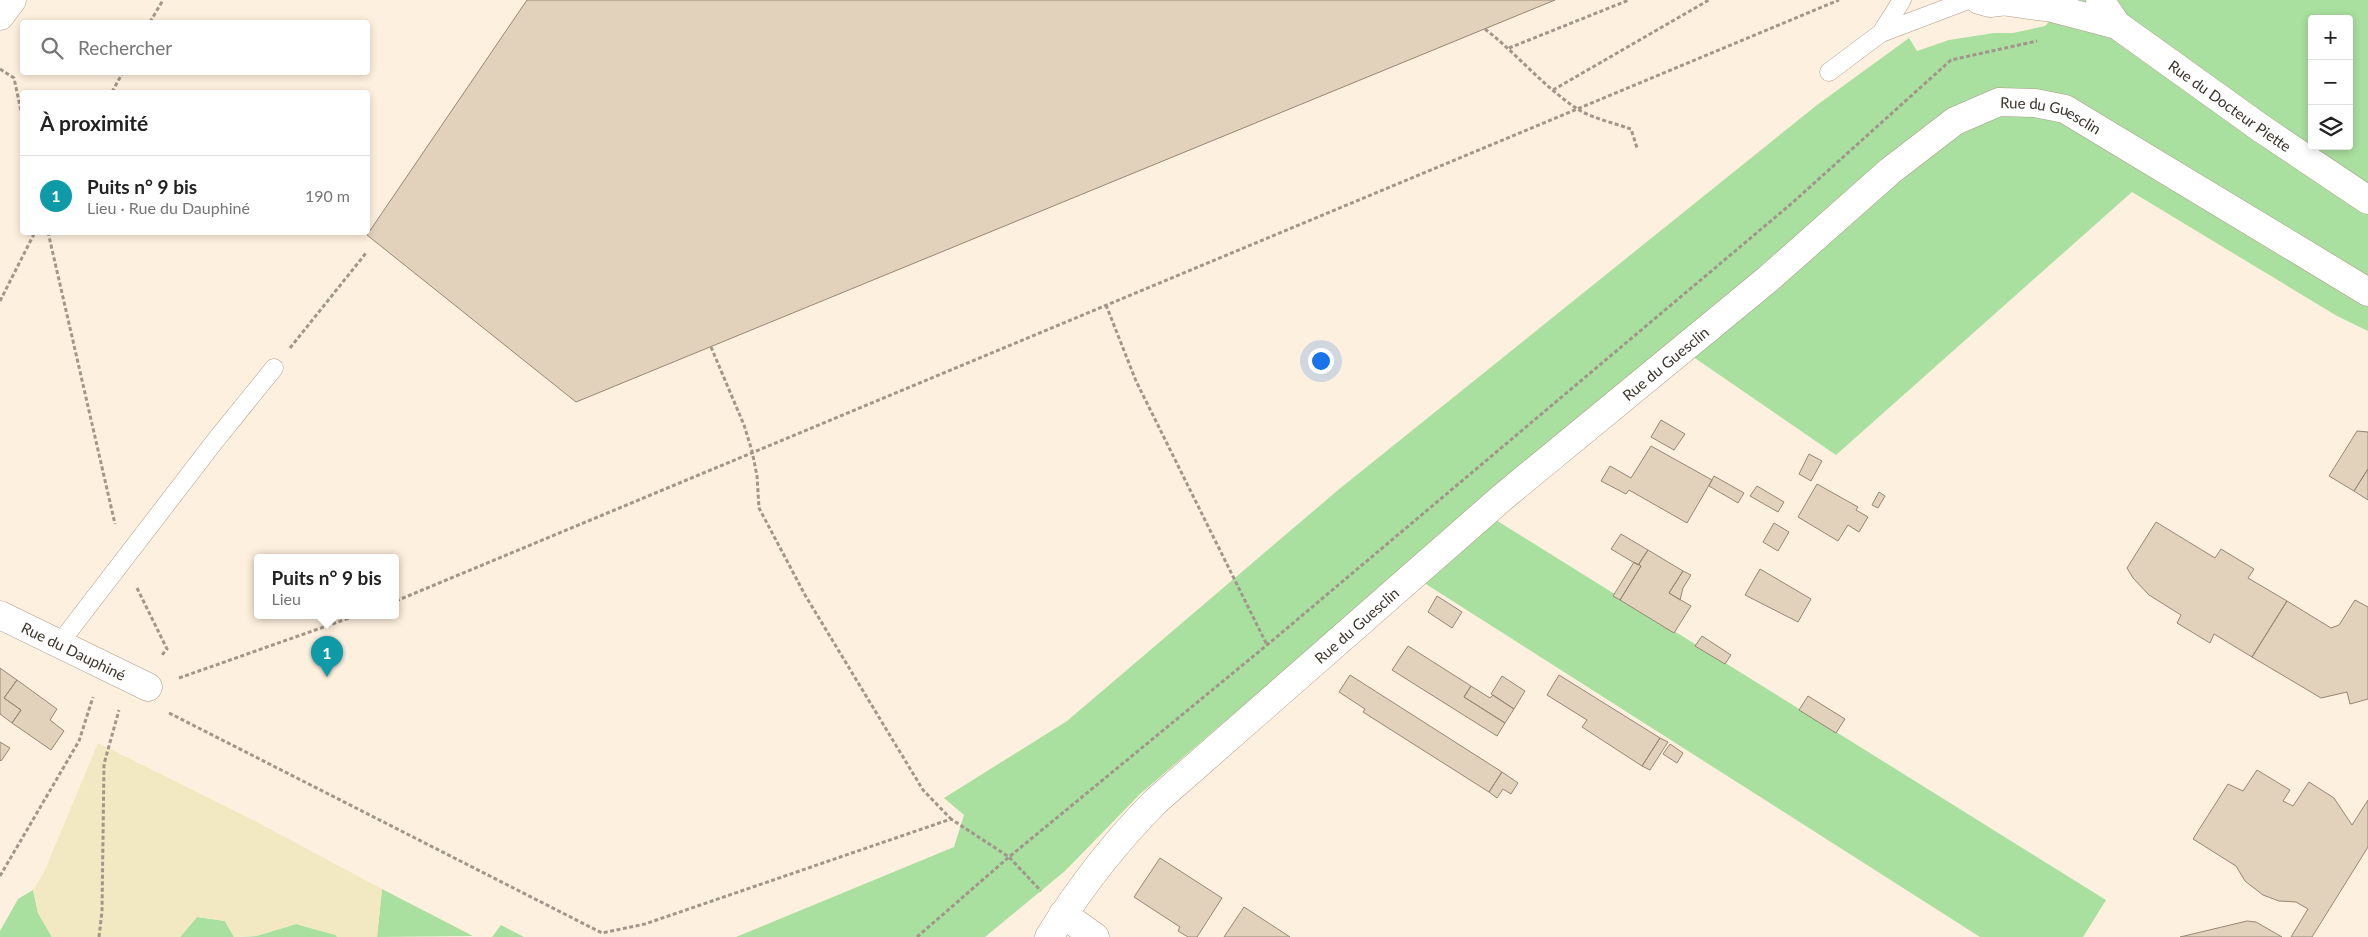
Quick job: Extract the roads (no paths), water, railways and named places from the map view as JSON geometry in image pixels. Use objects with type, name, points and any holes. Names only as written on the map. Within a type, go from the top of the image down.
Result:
[{"type":"street","points":[[0,16],[12,0]]},
{"type":"street","name":"Rue du Docteur Piette","points":[[1980,0],[1990,2],[2011,1],[2052,8],[2117,25]]},
{"type":"street","name":"Rue du Docteur Piette","points":[[2100,0],[2117,25],[2262,129],[2368,200]]},
{"type":"street","name":"Rue du Guesclin","points":[[1049,937],[1063,914],[1140,817],[1170,788],[1504,496],[1768,279],[1890,171],[1955,121],[1999,102],[2035,103],[2065,110],[2368,292]]},
{"type":"street","name":"Rue du Dauphiné","points":[[0,615],[143,685]]},
{"type":"street","points":[[1063,914],[1095,937]]},
{"type":"lane","points":[[1880,33],[1902,0]]},
{"type":"lane","points":[[1828,72],[1880,33],[1968,0]]},
{"type":"lane","points":[[59,644],[274,368]]},
{"type":"place","name":"Puits n° 9 bis","points":[[327,677]]}]
